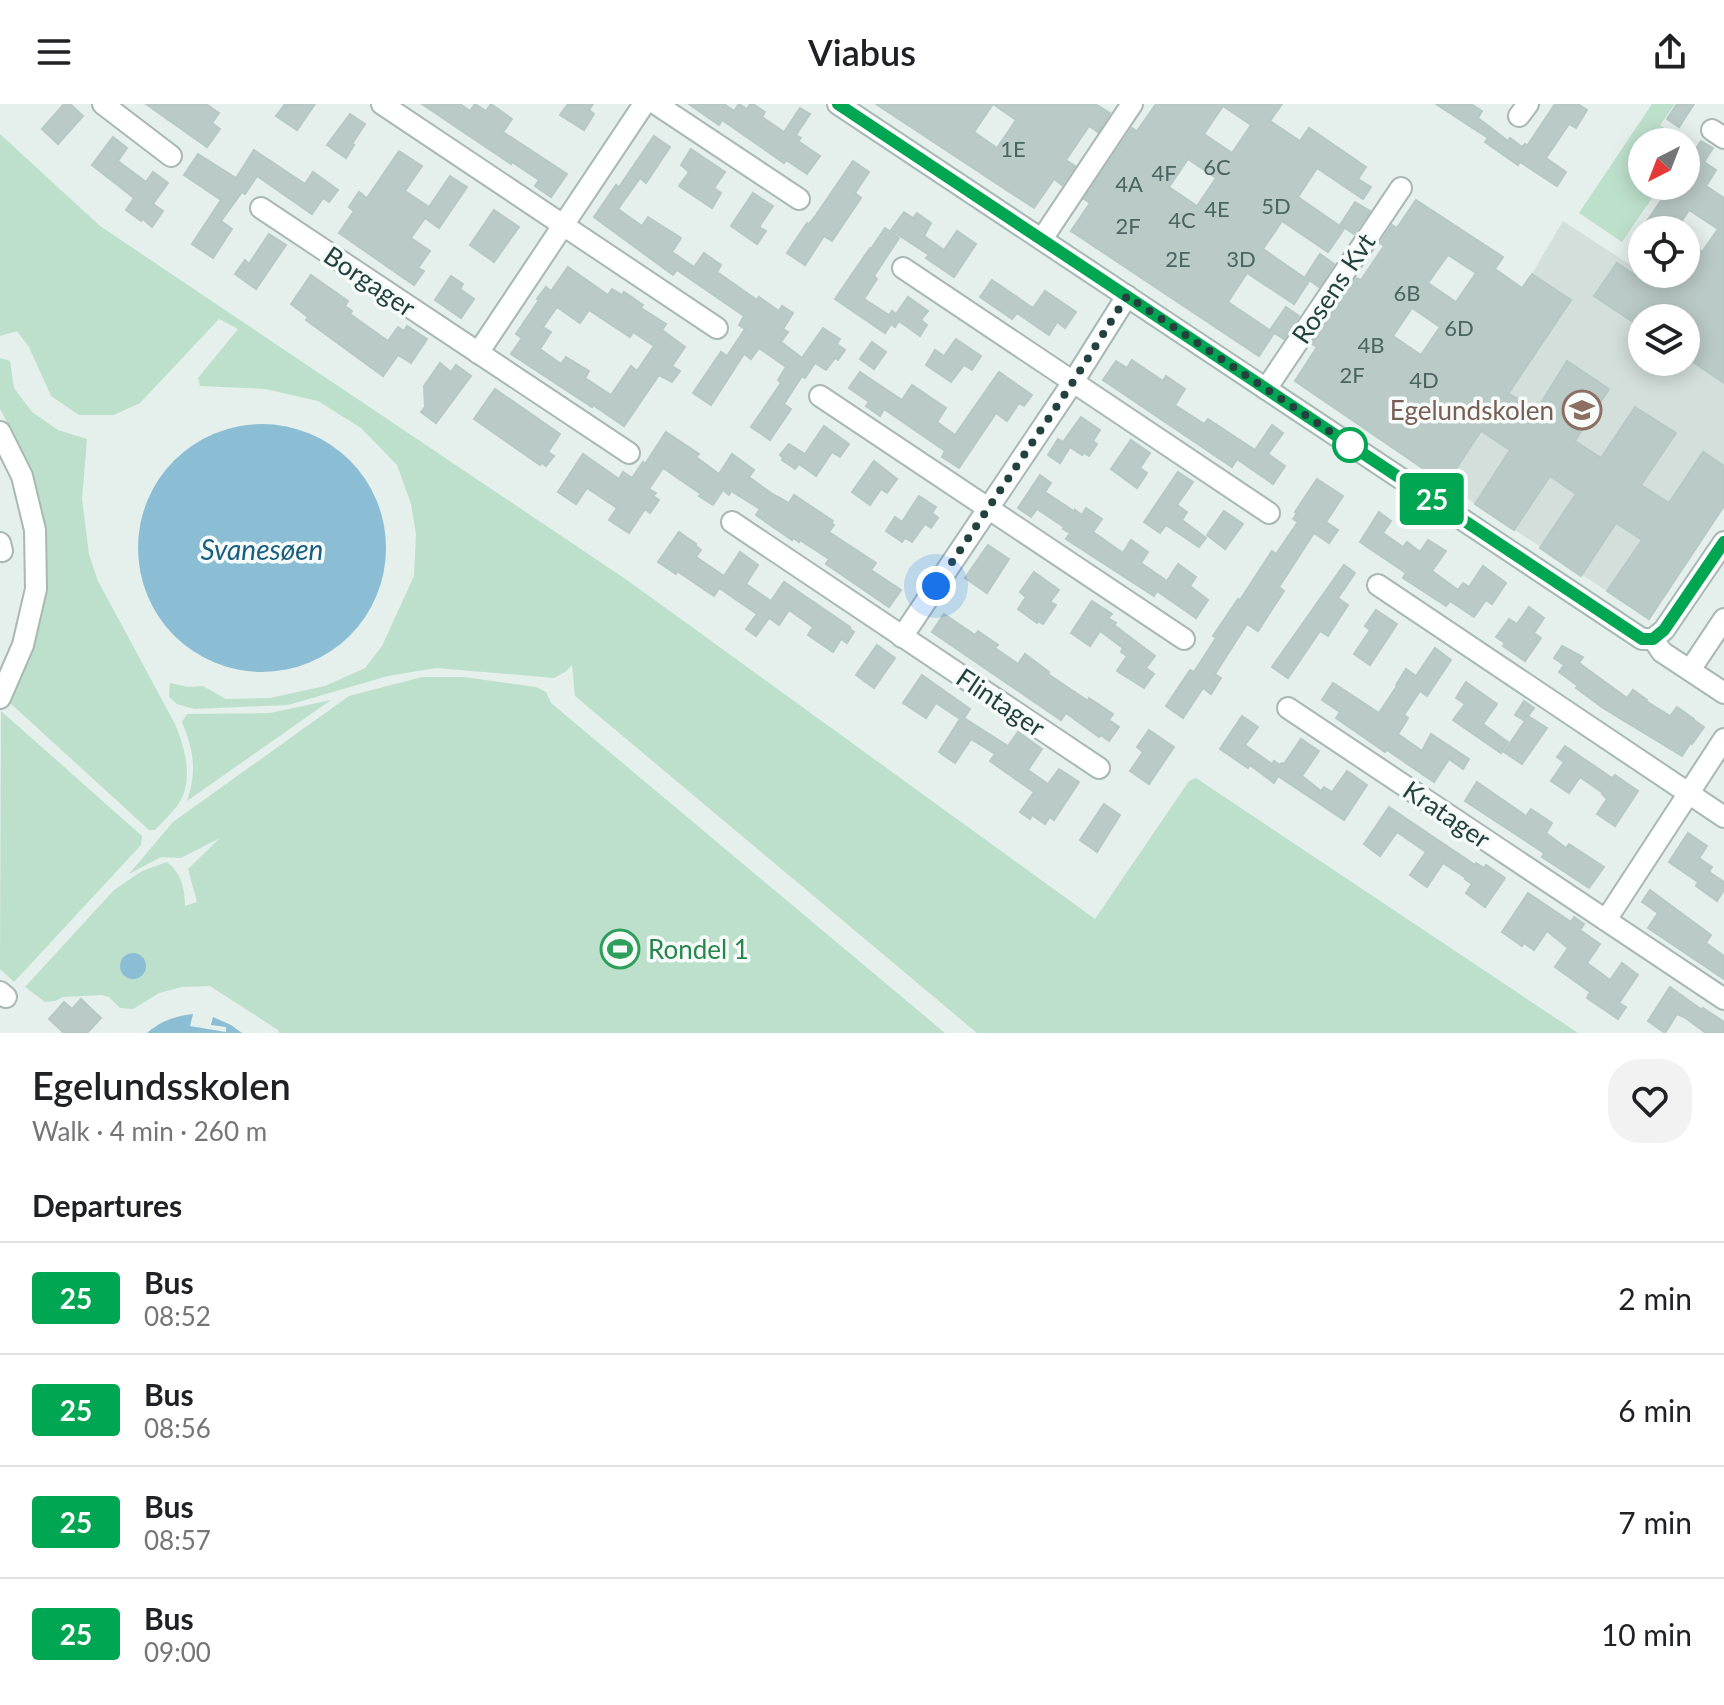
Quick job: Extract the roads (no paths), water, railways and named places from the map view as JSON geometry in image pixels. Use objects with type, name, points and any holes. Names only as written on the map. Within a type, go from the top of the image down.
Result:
[{"type":"street","points":[[103,104],[171,156]]},
{"type":"street","points":[[382,104],[717,328]]},
{"type":"street","points":[[478,353],[644,104]]},
{"type":"street","points":[[656,104],[799,199]]},
{"type":"street","points":[[838,104],[1642,639],[1653,639],[1664,630],[1724,542]]},
{"type":"street","points":[[1042,239],[1132,104]]},
{"type":"street","name":"Rosens Kvt","points":[[1266,389],[1401,188]]},
{"type":"street","name":"Borgager","points":[[261,208],[629,453]]},
{"type":"street","points":[[903,268],[1269,513]]},
{"type":"street","points":[[902,637],[1127,296]]},
{"type":"street","points":[[820,396],[1184,639]]},
{"type":"street","points":[[0,432],[22,476],[35,530],[36,589],[23,645],[0,698]]},
{"type":"street","name":"Flintager","points":[[732,522],[1099,768]]},
{"type":"street","points":[[0,543],[0,551]]},
{"type":"street","points":[[1378,585],[1724,817]]},
{"type":"street","points":[[1690,670],[1724,619]]},
{"type":"street","points":[[1653,639],[1662,652],[1724,693]]},
{"type":"street","name":"Kratager","points":[[1288,708],[1724,999]]},
{"type":"street","points":[[1606,920],[1724,739]]},
{"type":"water","name":"Svanesøen","points":[[262,424],[286,426],[309,433],[350,460],[377,501],[384,524],[384,572],[377,595],[350,636],[309,663],[286,670],[262,672],[238,670],[215,663],[174,636],[147,595],[140,572],[138,548],[140,524],[147,501],[174,460],[215,433],[238,426]]},
{"type":"water","points":[[133,953],[142,957],[146,966],[142,975],[133,979],[124,975],[120,966],[124,957]]},
{"type":"water","points":[[193,1014],[190,1026],[226,1032],[226,1027],[211,1025],[213,1017],[242,1033],[147,1033],[168,1020]]},
{"type":"place","name":"Egelundskolen","points":[[1582,410]]},
{"type":"place","name":"Rondel 1","points":[[620,949]]}]
